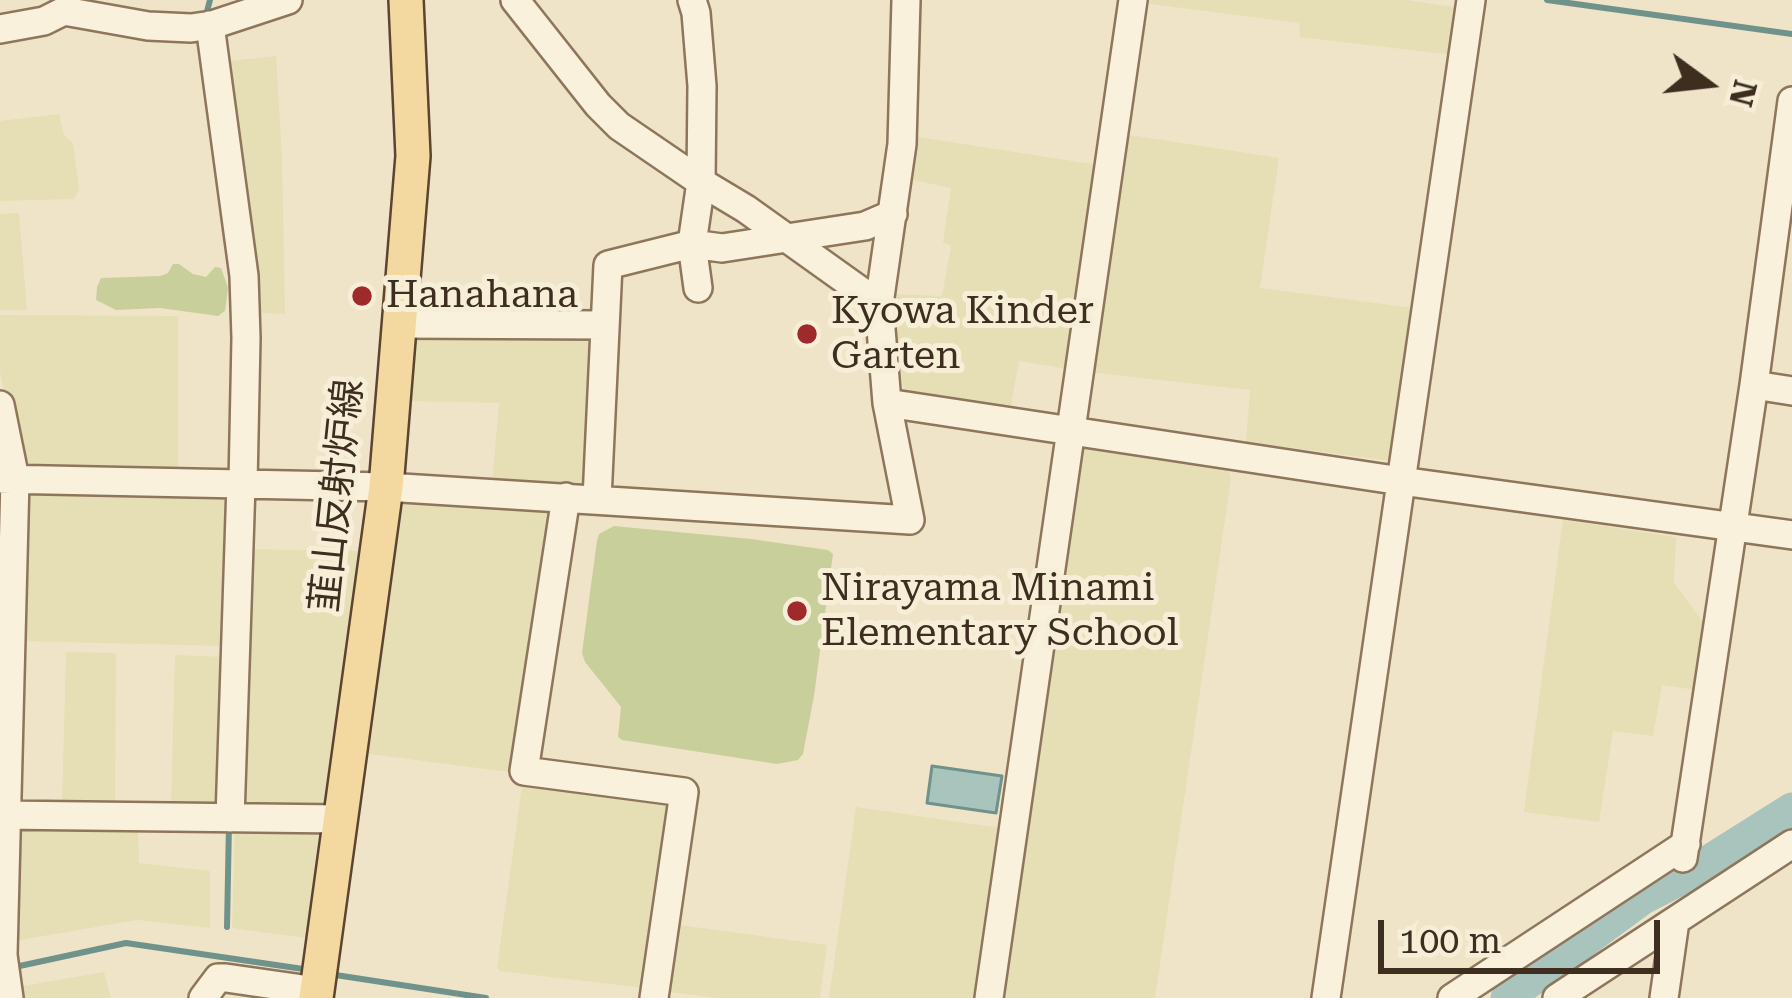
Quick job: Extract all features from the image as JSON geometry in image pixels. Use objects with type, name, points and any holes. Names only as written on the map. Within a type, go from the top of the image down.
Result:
[{"type":"main road","name":"韮山反射炉線","points":[[316,994],[386,487],[412,156],[406,0]]},
{"type":"street","points":[[0,29],[44,20],[58,6],[148,26],[288,0]]},
{"type":"street","points":[[515,0],[619,126],[879,304]]},
{"type":"street","points":[[692,0],[702,86],[700,182],[692,244],[698,288]]},
{"type":"street","points":[[7,479],[386,487],[910,520],[886,404],[879,304],[902,144],[906,0]]},
{"type":"street","points":[[989,998],[1133,0]]},
{"type":"street","points":[[1326,998],[1471,0]]},
{"type":"street","points":[[200,18],[244,275],[246,338],[230,818]]},
{"type":"street","points":[[1453,998],[1684,851],[1785,198],[1792,101]]},
{"type":"street","points":[[597,500],[608,265],[692,244],[722,248],[865,226],[893,214]]},
{"type":"street","points":[[397,324],[605,325]]},
{"type":"street","points":[[1754,385],[1792,391]]},
{"type":"street","points":[[886,404],[1792,535]]},
{"type":"street","points":[[0,405],[7,479],[6,978]]},
{"type":"street","points":[[566,497],[524,771],[684,792],[653,998]]},
{"type":"street","points":[[3,815],[342,819]]},
{"type":"street","points":[[1557,998],[1792,844]]},
{"type":"street","points":[[1664,998],[1675,921]]},
{"type":"street","points":[[203,998],[218,978],[316,994]]},
{"type":"shaded area","points":[[1144,0],[1407,0],[1460,8],[1453,55],[1300,37],[1299,23]]},
{"type":"shaded area","points":[[276,56],[285,314],[249,312],[221,62]]},
{"type":"shaded area","points":[[59,114],[64,135],[73,143],[79,189],[74,199],[0,201],[0,121]]},
{"type":"shaded area","points":[[1123,134],[1279,158],[1260,288],[1414,308],[1391,461],[1246,442],[1250,390],[1089,372]]},
{"type":"shaded area","points":[[918,137],[1098,165],[1067,369],[1019,361],[1010,411],[911,398],[903,389],[892,294],[942,296],[951,246],[943,242],[951,188],[913,180]]},
{"type":"shaded area","points":[[19,213],[27,310],[0,310],[0,214]]},
{"type":"shaded area","points":[[0,315],[178,316],[178,473],[20,468],[0,372]]},
{"type":"shaded area","points":[[596,331],[591,484],[582,491],[492,484],[499,403],[405,401],[410,333]]},
{"type":"shaded area","points":[[1084,449],[1229,471],[1231,479],[1155,998],[999,998],[1076,457]]},
{"type":"shaded area","points":[[22,491],[225,496],[226,646],[18,641]]},
{"type":"shaded area","points":[[404,495],[550,506],[517,773],[369,754],[399,502]]},
{"type":"shaded area","points":[[1563,520],[1676,537],[1674,583],[1712,634],[1703,691],[1662,685],[1653,736],[1613,731],[1599,822],[1524,812]]},
{"type":"shaded area","points":[[243,549],[363,551],[334,807],[241,809]]},
{"type":"shaded area","points":[[66,652],[116,653],[115,806],[62,806]]},
{"type":"shaded area","points":[[175,655],[224,657],[222,810],[171,808]]},
{"type":"shaded area","points":[[523,779],[672,800],[644,988],[497,968]]},
{"type":"shaded area","points":[[856,807],[1007,829],[981,998],[829,998]]},
{"type":"shaded area","points":[[138,826],[139,863],[210,871],[210,928],[137,920],[14,941],[13,828]]},
{"type":"shaded area","points":[[235,826],[325,830],[313,939],[232,928]]},
{"type":"shaded area","points":[[680,925],[827,945],[820,998],[717,998],[670,992],[666,988],[673,932]]},
{"type":"shaded area","points":[[104,972],[111,998],[24,998],[23,986]]},
{"type":"green space","points":[[173,264],[206,277],[215,267],[221,268],[228,288],[225,311],[218,316],[160,308],[116,310],[96,300],[101,278],[160,276]]},
{"type":"green space","points":[[614,526],[751,539],[833,554],[814,696],[798,760],[777,764],[618,737],[621,707],[582,653],[597,540]]},
{"type":"water","points":[[932,766],[1002,776],[996,813],[927,803]]},
{"type":"waterway","points":[[206,15],[210,0]]},
{"type":"waterway","points":[[1547,0],[1792,34]]},
{"type":"waterway","points":[[1507,998],[1643,898],[1792,809]]},
{"type":"waterway","points":[[227,927],[229,823]]},
{"type":"waterway","points":[[15,967],[126,943],[310,970]]},
{"type":"waterway","points":[[329,974],[486,998]]},
{"type":"place","name":"Hanahana","points":[[362,296]]},
{"type":"place","name":"Kyowa Kinder Garten","points":[[807,334]]},
{"type":"place","name":"Nirayama Minami Elementary School","points":[[797,611]]}]
